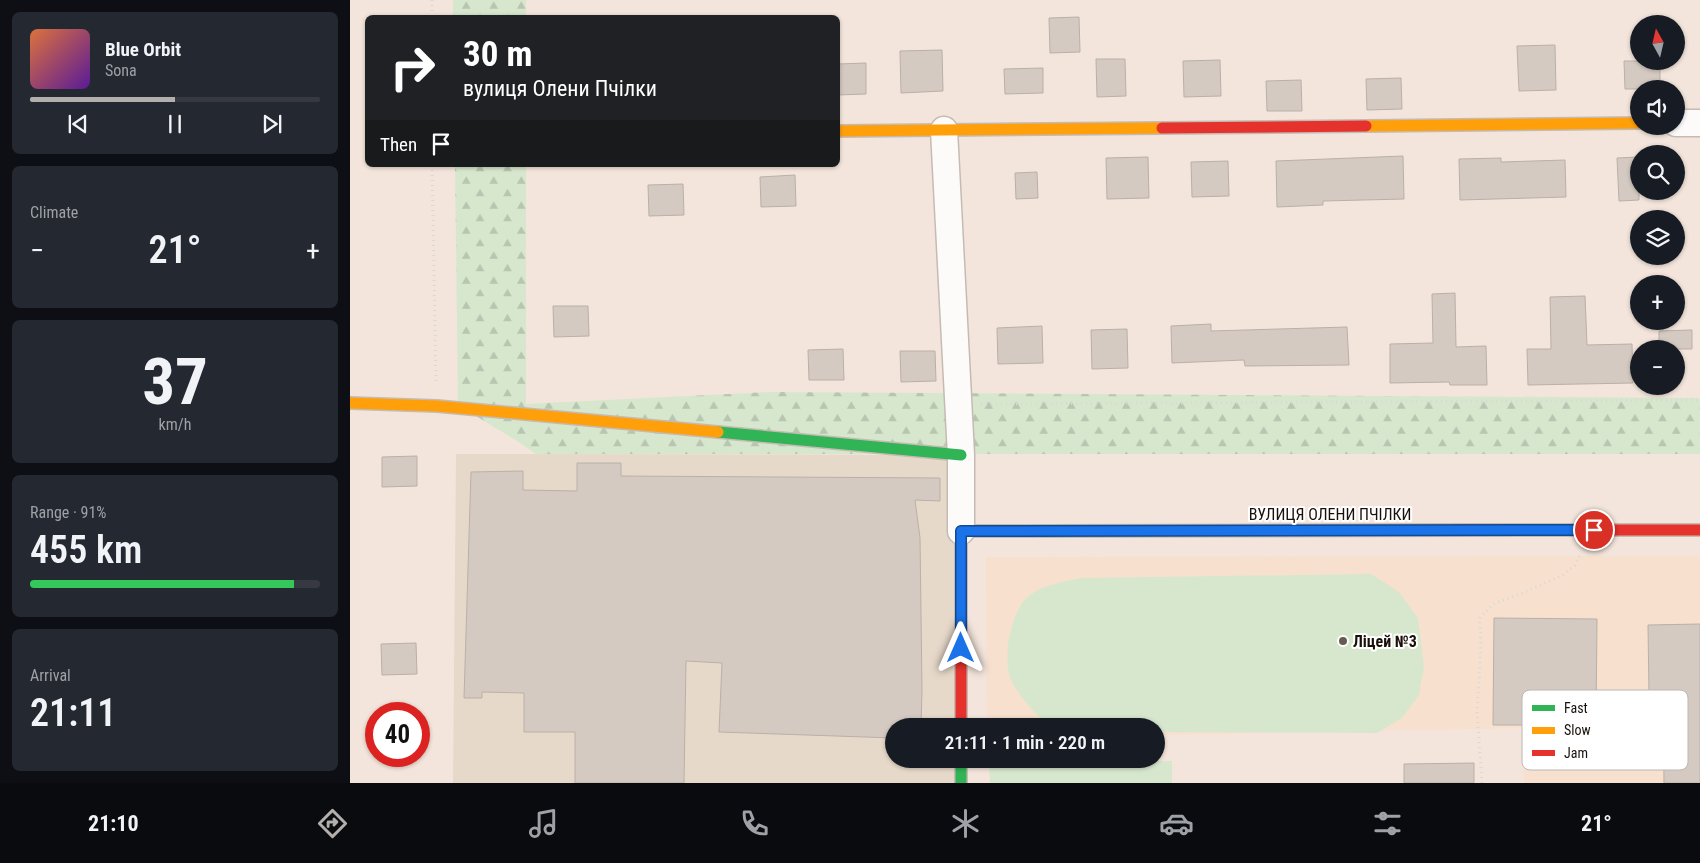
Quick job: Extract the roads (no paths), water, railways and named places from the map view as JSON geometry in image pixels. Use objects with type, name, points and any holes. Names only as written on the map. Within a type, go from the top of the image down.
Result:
[{"type":"street","points":[[840,131],[1630,123]]},
{"type":"street","points":[[1685,123],[1700,123]]},
{"type":"street","points":[[944,130],[961,455],[961,718]]},
{"type":"street","points":[[350,403],[437,406],[961,455]]},
{"type":"street","name":"ВУЛИЦЯ ОЛЕНИ ПЧІЛКИ","points":[[961,531],[1700,530]]},
{"type":"street","points":[[961,768],[961,783]]},
{"type":"place","name":"Ліцей №3","points":[[1343,641]]}]
